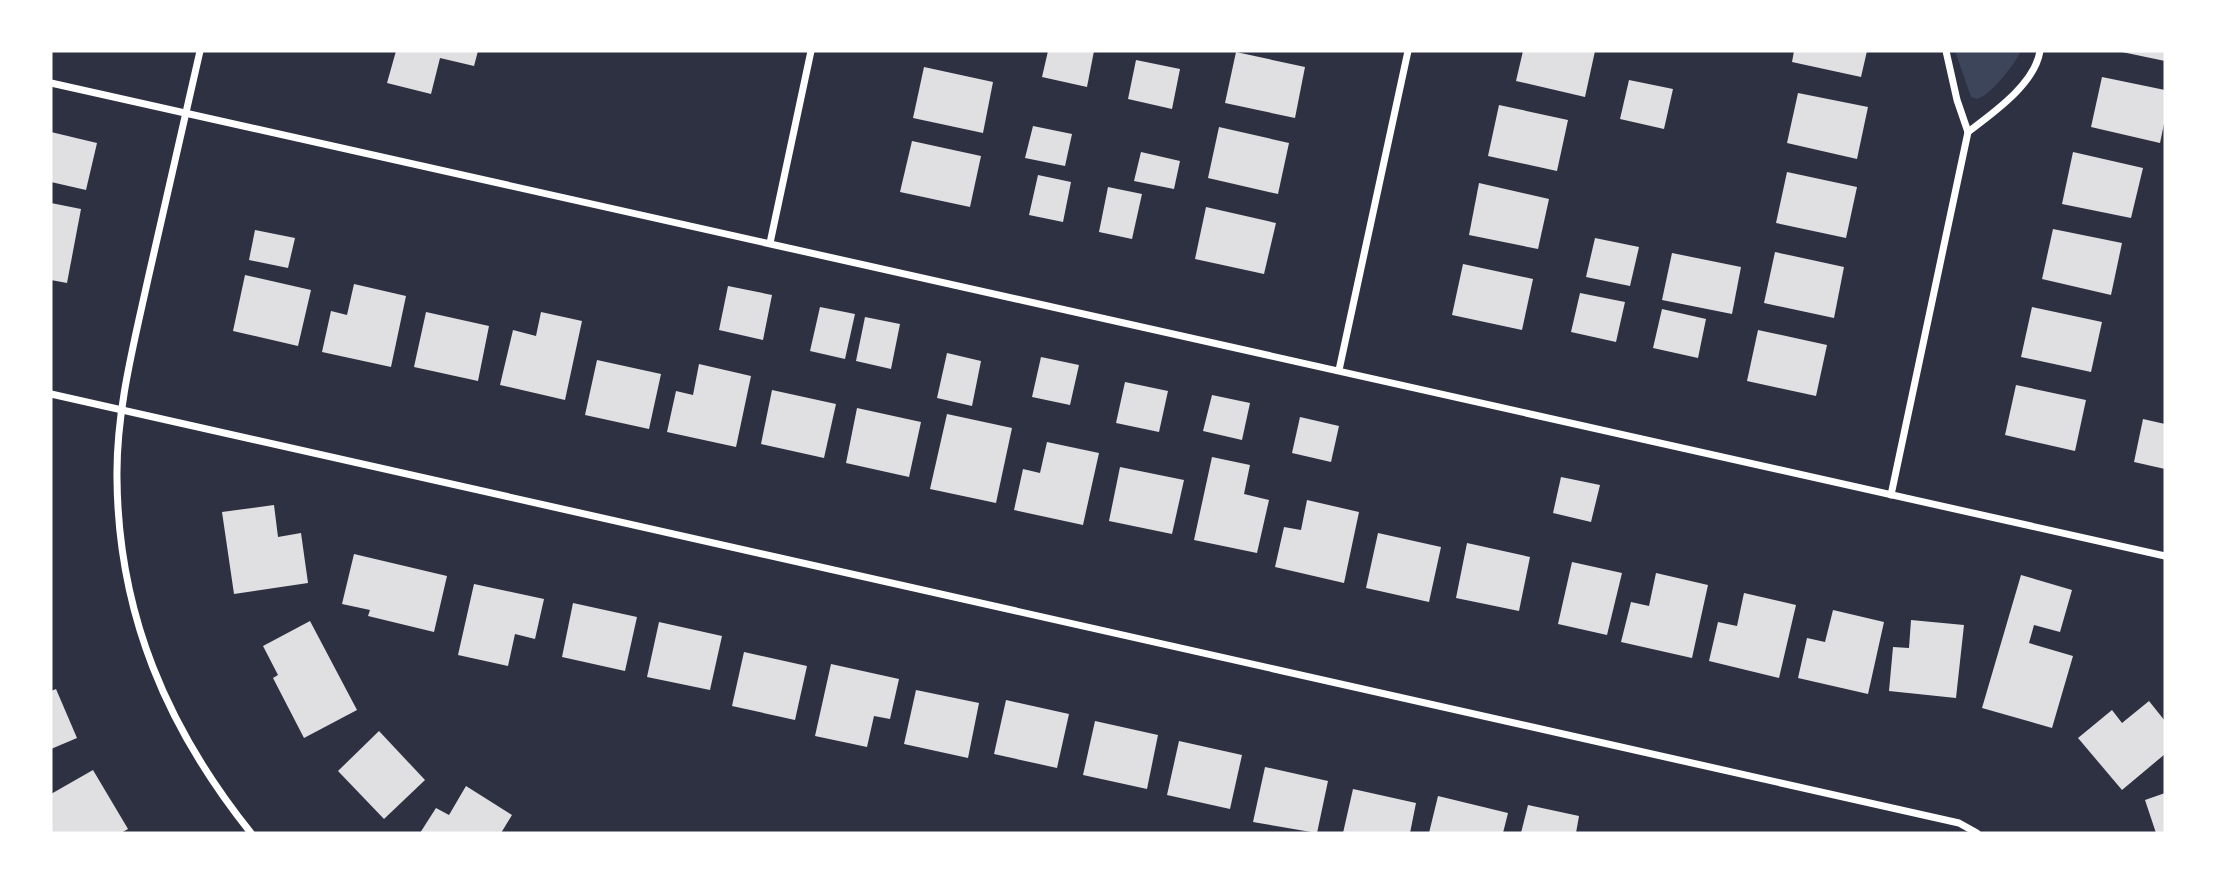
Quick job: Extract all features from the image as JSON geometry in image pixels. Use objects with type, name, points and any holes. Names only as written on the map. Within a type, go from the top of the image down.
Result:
[{"type":"street","points":[[200,51],[128,368],[118,489],[125,563],[144,645],[171,713],[212,785],[251,833]]},
{"type":"street","points":[[770,243],[811,51]]},
{"type":"street","points":[[1339,370],[1408,51]]},
{"type":"street","points":[[1891,495],[1968,132],[1957,100],[1946,51]]},
{"type":"street","points":[[1968,132],[1996,110],[2022,83],[2039,51]]},
{"type":"street","points":[[51,83],[2165,556]]},
{"type":"street","points":[[51,394],[1959,823],[1977,833]]},
{"type":"shaded area","points":[[1955,51],[2021,51],[1995,86],[1977,99],[1971,97]]},
{"type":"building","points":[[396,51],[478,51],[474,66],[440,58],[431,94],[387,83]]},
{"type":"building","points":[[1048,51],[1094,51],[1087,87],[1042,77]]},
{"type":"building","points":[[1523,51],[1595,51],[1585,97],[1516,81]]},
{"type":"building","points":[[1794,51],[1867,51],[1861,77],[1792,62]]},
{"type":"building","points":[[2165,51],[2165,61],[2122,52]]},
{"type":"building","points":[[1236,52],[1305,67],[1295,118],[1225,103]]},
{"type":"building","points":[[1136,60],[1180,69],[1172,109],[1128,99]]},
{"type":"building","points":[[924,67],[993,82],[983,133],[913,118]]},
{"type":"building","points":[[2102,77],[2165,90],[2165,119],[2160,143],[2091,127]]},
{"type":"building","points":[[1629,80],[1673,89],[1664,129],[1620,119]]},
{"type":"building","points":[[1798,93],[1868,107],[1857,159],[1787,143]]},
{"type":"building","points":[[1499,105],[1568,120],[1557,171],[1488,156]]},
{"type":"building","points":[[1033,126],[1072,134],[1065,166],[1025,158]]},
{"type":"building","points":[[1219,127],[1289,143],[1278,194],[1208,178]]},
{"type":"building","points":[[51,132],[97,143],[86,190],[51,182]]},
{"type":"building","points":[[912,141],[981,156],[970,207],[900,192]]},
{"type":"building","points":[[1141,152],[1180,161],[1174,189],[1134,181]]},
{"type":"building","points":[[2073,152],[2143,168],[2131,218],[2062,204]]},
{"type":"building","points":[[1787,172],[1857,187],[1846,238],[1776,223]]},
{"type":"building","points":[[1038,175],[1071,182],[1063,222],[1029,215]]},
{"type":"building","points":[[1479,183],[1549,199],[1538,249],[1469,235]]},
{"type":"building","points":[[1108,187],[1142,194],[1132,239],[1099,232]]},
{"type":"building","points":[[51,203],[81,209],[67,283],[51,280]]},
{"type":"building","points":[[1206,207],[1276,223],[1264,274],[1195,259]]},
{"type":"building","points":[[2053,229],[2122,243],[2111,295],[2042,279]]},
{"type":"building","points":[[255,230],[295,238],[288,268],[249,260]]},
{"type":"building","points":[[1595,238],[1639,247],[1630,286],[1586,277]]},
{"type":"building","points":[[1775,252],[1844,267],[1834,318],[1764,303]]},
{"type":"building","points":[[1672,253],[1741,267],[1732,314],[1662,300]]},
{"type":"building","points":[[1463,264],[1533,279],[1522,330],[1452,315]]},
{"type":"building","points":[[245,275],[311,290],[298,346],[233,331]]},
{"type":"building","points":[[354,284],[406,296],[391,367],[322,352],[331,311],[347,315]]},
{"type":"building","points":[[728,286],[772,295],[763,340],[719,330]]},
{"type":"building","points":[[1580,293],[1625,302],[1616,342],[1571,332]]},
{"type":"building","points":[[820,307],[855,314],[845,359],[810,351]]},
{"type":"building","points":[[2032,307],[2102,322],[2091,372],[2021,357]]},
{"type":"building","points":[[1662,309],[1706,319],[1698,358],[1653,348]]},
{"type":"building","points":[[426,312],[489,326],[478,381],[414,367]]},
{"type":"building","points":[[541,312],[582,321],[565,400],[500,385],[513,330],[536,336]]},
{"type":"building","points":[[865,317],[900,324],[891,369],[856,361]]},
{"type":"building","points":[[1758,330],[1827,345],[1816,396],[1747,381]]},
{"type":"building","points":[[947,353],[981,361],[972,406],[937,398]]},
{"type":"building","points":[[1041,357],[1079,365],[1070,405],[1032,397]]},
{"type":"building","points":[[597,360],[661,374],[649,429],[585,415]]},
{"type":"building","points":[[699,364],[751,376],[736,447],[667,432],[676,391],[693,395]]},
{"type":"building","points":[[1125,382],[1168,391],[1159,432],[1116,423]]},
{"type":"building","points":[[2016,385],[2086,400],[2075,451],[2005,435]]},
{"type":"building","points":[[772,390],[836,404],[824,458],[761,444]]},
{"type":"building","points":[[1212,395],[1250,403],[1242,440],[1203,431]]},
{"type":"building","points":[[857,408],[921,422],[909,477],[846,463]]},
{"type":"building","points":[[947,414],[1012,428],[996,503],[930,489]]},
{"type":"building","points":[[1300,417],[1339,426],[1331,462],[1292,453]]},
{"type":"building","points":[[2143,419],[2165,424],[2165,469],[2134,462]]},
{"type":"building","points":[[1047,442],[1099,453],[1083,525],[1014,510],[1023,469],[1040,473]]},
{"type":"building","points":[[1212,457],[1250,465],[1244,494],[1269,500],[1257,553],[1194,540]]},
{"type":"building","points":[[1120,467],[1184,480],[1172,534],[1109,521]]},
{"type":"building","points":[[1561,477],[1600,485],[1591,522],[1553,513]]},
{"type":"building","points":[[1307,500],[1359,512],[1344,583],[1275,567],[1284,527],[1301,530]]},
{"type":"building","points":[[274,505],[278,537],[301,533],[308,583],[234,594],[222,512]]},
{"type":"building","points":[[1378,533],[1441,547],[1429,602],[1366,588]]},
{"type":"building","points":[[1467,543],[1530,557],[1519,611],[1456,598]]},
{"type":"building","points":[[354,554],[447,576],[434,632],[368,616],[370,610],[342,604]]},
{"type":"building","points":[[1572,562],[1622,573],[1607,635],[1558,624]]},
{"type":"building","points":[[1656,573],[1708,585],[1692,658],[1621,642],[1631,602],[1649,606]]},
{"type":"building","points":[[2021,575],[2072,590],[2060,632],[2034,625],[2029,643],[2073,656],[2052,728],[1982,708]]},
{"type":"building","points":[[474,584],[544,599],[535,639],[515,634],[508,666],[458,655]]},
{"type":"building","points":[[1744,593],[1796,605],[1779,678],[1709,661],[1718,622],[1737,626]]},
{"type":"building","points":[[573,603],[637,617],[625,671],[562,657]]},
{"type":"building","points":[[1833,610],[1884,622],[1868,694],[1798,678],[1807,638],[1825,642]]},
{"type":"building","points":[[1911,620],[1964,625],[1956,698],[1889,691],[1893,647],[1909,648]]},
{"type":"building","points":[[310,621],[357,710],[304,738],[273,678],[278,675],[263,646]]},
{"type":"building","points":[[659,622],[722,636],[710,690],[647,677]]},
{"type":"building","points":[[744,652],[807,666],[795,720],[732,706]]},
{"type":"building","points":[[831,664],[899,679],[890,719],[874,716],[867,747],[815,736]]},
{"type":"building","points":[[56,689],[77,738],[51,749],[51,691]]},
{"type":"building","points":[[916,690],[979,703],[968,758],[904,744]]},
{"type":"building","points":[[1006,700],[1069,714],[1057,768],[994,754]]},
{"type":"building","points":[[2149,701],[2165,721],[2165,754],[2122,790],[2078,738],[2112,710],[2122,723]]},
{"type":"building","points":[[1095,721],[1158,735],[1147,789],[1083,775]]},
{"type":"building","points":[[379,731],[425,780],[384,819],[338,771]]},
{"type":"building","points":[[1179,741],[1242,755],[1230,809],[1167,795]]},
{"type":"building","points":[[1265,767],[1328,781],[1317,833],[1253,822]]},
{"type":"building","points":[[93,770],[128,829],[121,833],[51,833],[51,794]]},
{"type":"building","points":[[466,786],[512,815],[501,833],[420,833],[436,808],[449,815]]},
{"type":"building","points":[[1353,789],[1416,803],[1410,833],[1343,833]]},
{"type":"building","points":[[2165,793],[2165,833],[2156,833],[2145,800]]},
{"type":"building","points":[[1438,796],[1508,813],[1503,833],[1429,833]]},
{"type":"building","points":[[1528,805],[1579,816],[1576,833],[1521,833]]}]
